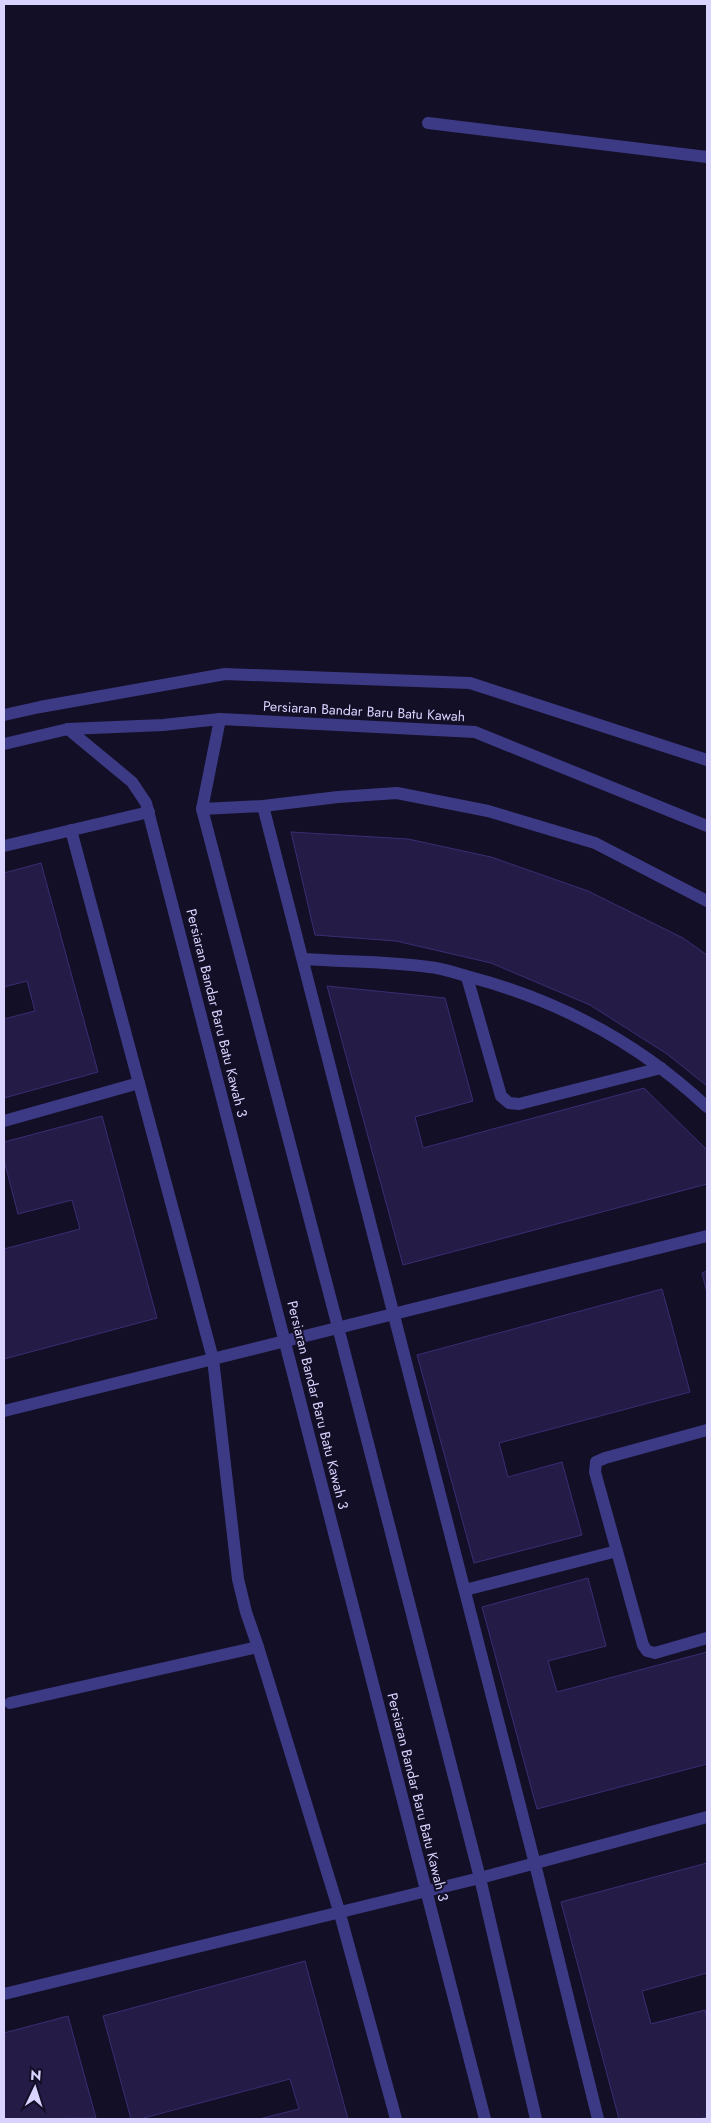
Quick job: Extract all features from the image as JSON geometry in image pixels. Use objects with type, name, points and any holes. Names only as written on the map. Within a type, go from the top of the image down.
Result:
[{"type":"street","points":[[428,123],[707,157]]},
{"type":"street","points":[[4,715],[225,674],[470,683],[707,760]]},
{"type":"street","points":[[220,719],[202,809],[480,1878],[536,2119]]},
{"type":"street","name":"Persiaran Bandar Baru Batu Kawah","points":[[4,744],[68,729],[163,725],[220,719],[475,732],[707,826]]},
{"type":"street","name":"Persiaran Bandar Baru Batu Kawah 3","points":[[68,729],[132,782],[146,802],[485,2119]]},
{"type":"street","points":[[202,809],[263,806],[338,797],[397,793],[488,811],[595,843],[707,902]]},
{"type":"street","points":[[263,806],[535,1864],[598,2119]]},
{"type":"street","points":[[4,846],[149,812]]},
{"type":"street","points":[[71,830],[213,1359],[238,1579],[246,1612],[340,1914],[396,2119]]},
{"type":"street","points":[[304,960],[430,967],[508,987],[574,1013],[641,1053],[686,1087],[707,1107]]},
{"type":"street","points":[[468,977],[501,1096],[508,1103],[519,1104],[661,1068]]},
{"type":"street","points":[[4,1121],[139,1083]]},
{"type":"street","points":[[4,1411],[707,1236]]},
{"type":"street","points":[[707,1430],[596,1462],[595,1472],[643,1645],[647,1651],[655,1653],[707,1638]]},
{"type":"street","points":[[465,1590],[617,1551]]},
{"type":"street","points":[[10,1702],[258,1648]]},
{"type":"street","points":[[4,1994],[340,1914],[707,1817]]},
{"type":"building","points":[[291,832],[408,839],[491,857],[588,891],[683,938],[707,955],[707,1086],[667,1054],[590,1005],[491,963],[396,941],[315,935]]},
{"type":"building","points":[[41,863],[98,1072],[4,1098],[4,1019],[35,1011],[27,981],[4,987],[4,873]]},
{"type":"building","points":[[327,986],[445,998],[473,1101],[415,1117],[423,1148],[644,1088],[707,1150],[707,1184],[403,1265]]},
{"type":"building","points":[[102,1116],[157,1318],[4,1359],[4,1249],[80,1229],[72,1200],[18,1214],[4,1160],[4,1142]]},
{"type":"building","points":[[707,1271],[707,1293],[702,1273]]},
{"type":"building","points":[[662,1289],[690,1392],[499,1443],[508,1477],[562,1462],[582,1535],[474,1563],[417,1355]]},
{"type":"building","points":[[588,1578],[606,1646],[548,1661],[557,1692],[707,1652],[707,1764],[537,1809],[482,1607]]},
{"type":"building","points":[[707,1863],[707,1973],[642,1991],[651,2024],[705,2010],[707,2019],[707,2117],[698,2119],[619,2119],[561,1902]]},
{"type":"building","points":[[305,1961],[348,2119],[259,2119],[299,2109],[290,2079],[140,2119],[131,2119],[103,2016]]},
{"type":"building","points":[[68,2016],[96,2118],[4,2119],[4,2033]]}]
